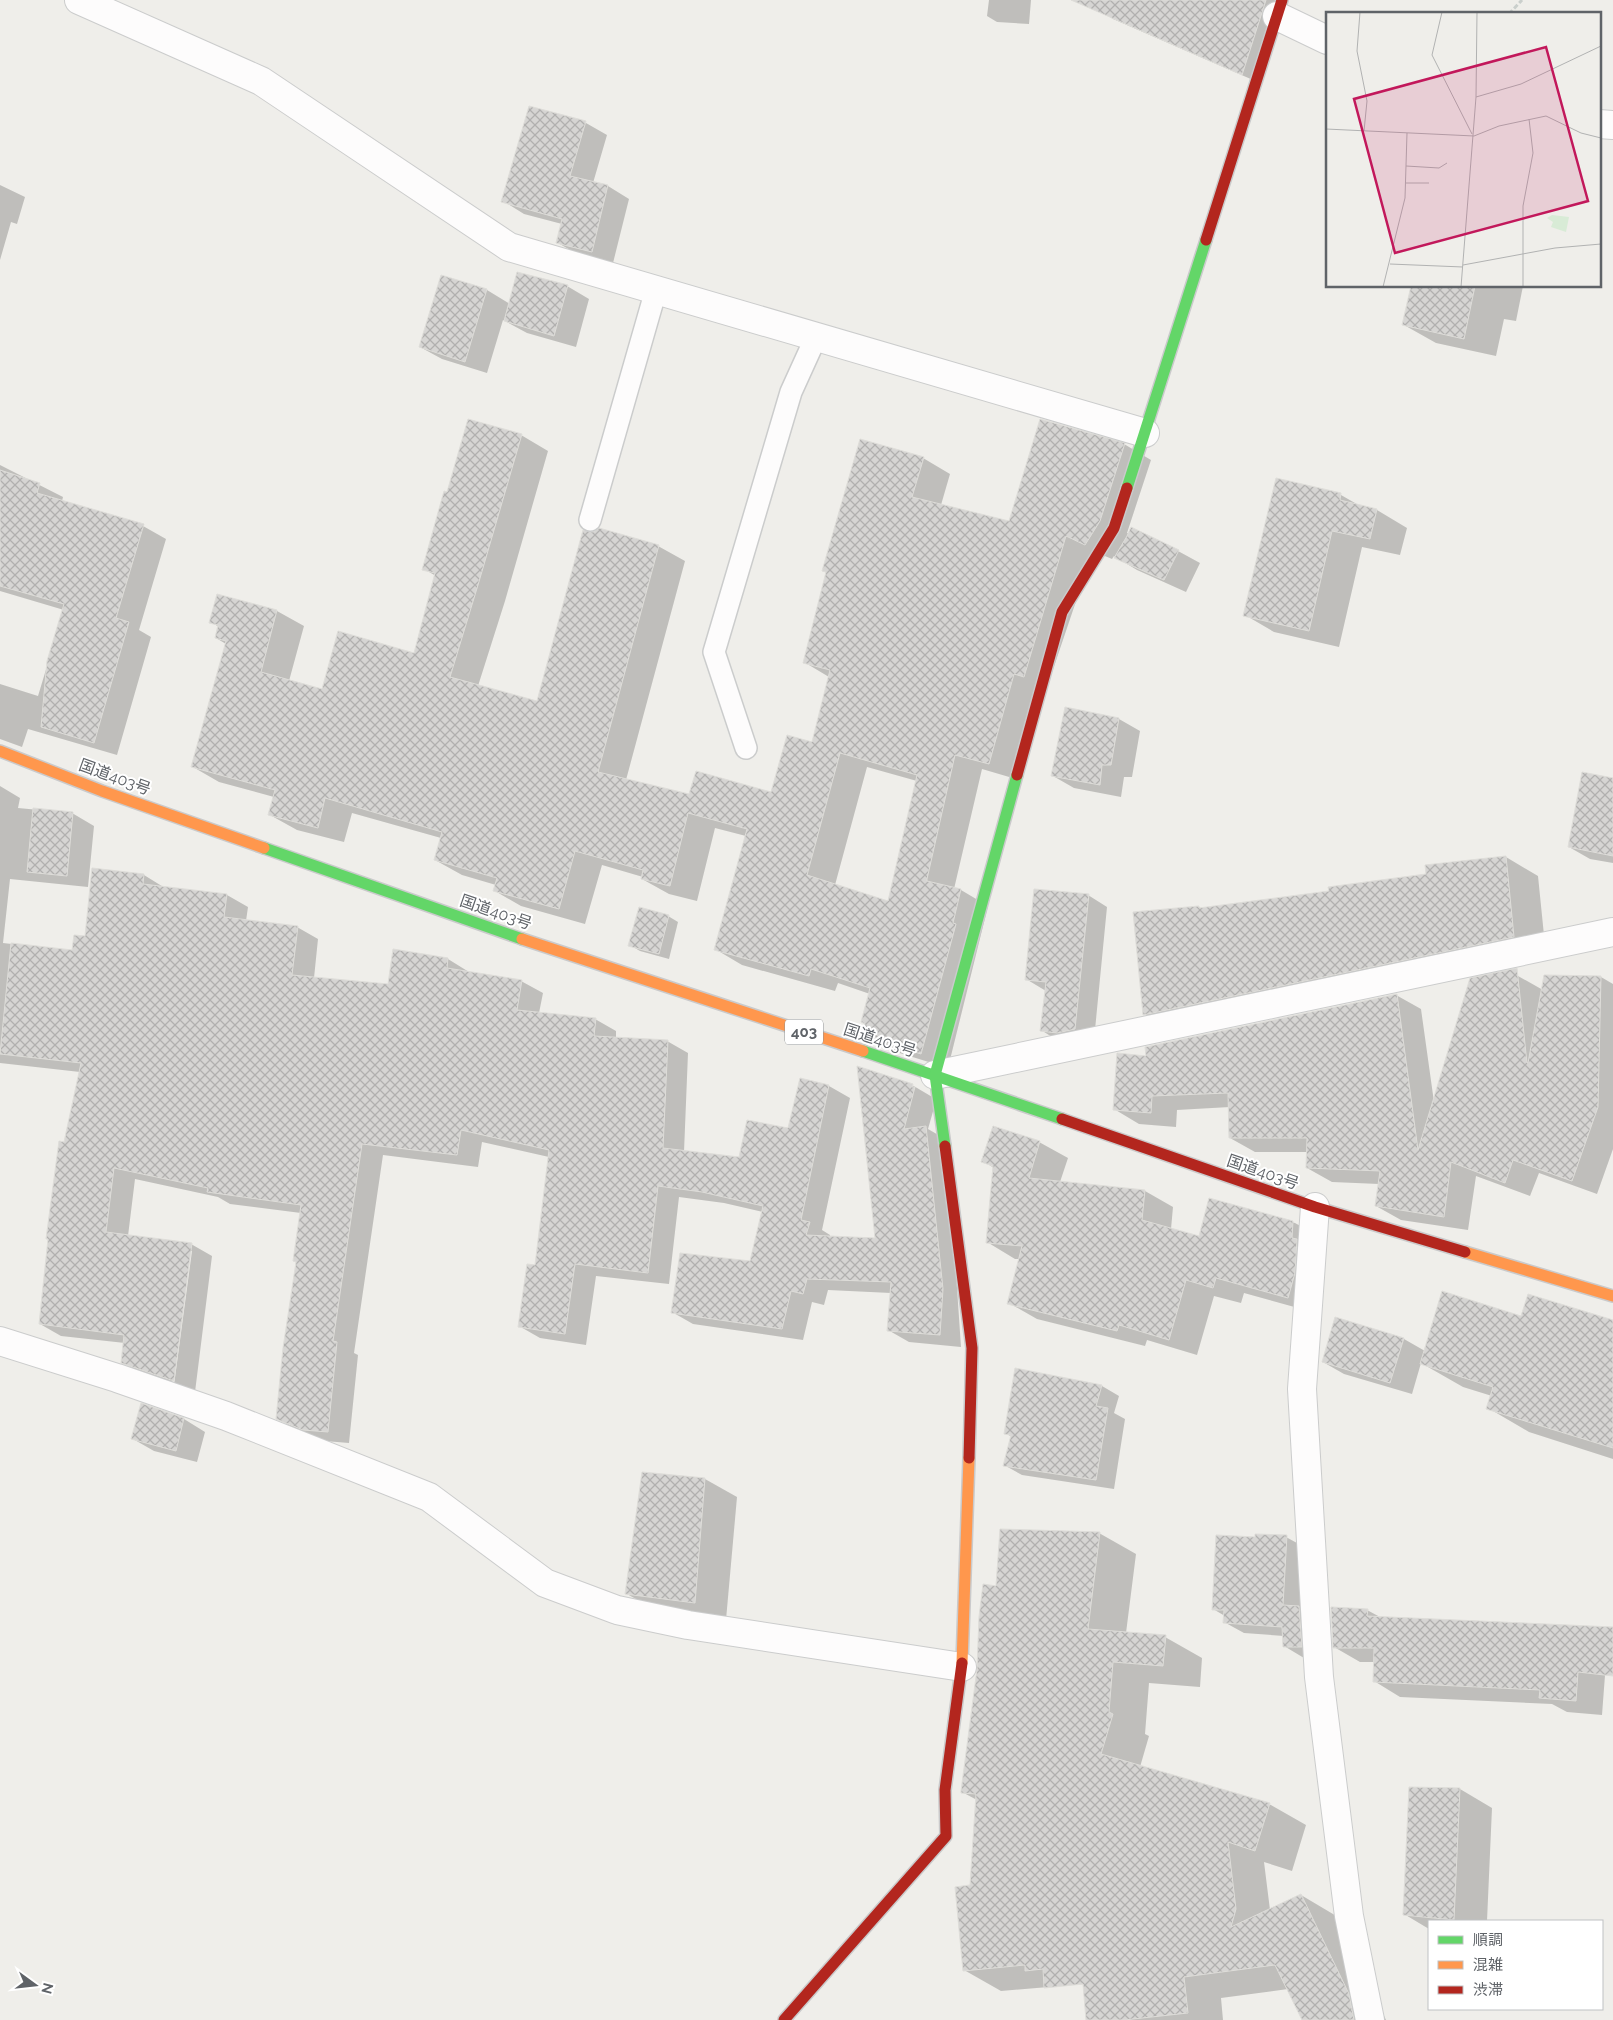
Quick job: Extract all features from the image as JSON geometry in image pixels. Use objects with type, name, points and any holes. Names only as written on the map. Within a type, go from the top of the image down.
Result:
[{"type":"main road","points":[[784,2020],[946,1836],[945,1790],[962,1667],[972,1348],[935,1075],[1062,612],[1114,528],[1280,8]]},
{"type":"main road","name":"国道403号","points":[[0,751],[102,791],[551,949],[935,1075],[1315,1207],[1613,1296]]},
{"type":"street","points":[[80,0],[260,81],[509,247],[1145,433]]},
{"type":"street","points":[[1280,8],[1326,39]]},
{"type":"street","points":[[1600,124],[1613,125]]},
{"type":"street","points":[[935,1075],[1613,932]]},
{"type":"street","points":[[1315,1207],[1302,1389],[1319,1677],[1349,1916],[1370,2020]]},
{"type":"street","points":[[0,1341],[117,1378],[226,1416],[429,1497],[544,1583],[617,1610],[688,1626],[962,1667]]},
{"type":"lane","points":[[590,520],[656,290]]},
{"type":"lane","points":[[746,748],[714,652],[791,392],[816,337]]},
{"type":"path","points":[[1511,12],[1522,0]]},
{"type":"building","points":[[1071,0],[1266,0],[1242,75]]},
{"type":"building","points":[[529,106],[586,121],[570,176],[608,185],[592,252],[556,243],[562,219],[501,202]]},
{"type":"building","points":[[517,272],[568,285],[554,336],[504,321]]},
{"type":"building","points":[[441,275],[487,289],[465,362],[419,347]]},
{"type":"building","points":[[1411,288],[1475,288],[1464,339],[1402,325]]},
{"type":"building","points":[[468,419],[522,434],[450,677],[537,701],[583,530],[593,532],[599,528],[659,545],[598,772],[689,794],[696,771],[771,792],[787,735],[812,742],[830,670],[803,663],[826,572],[822,571],[860,439],[924,457],[912,497],[1009,521],[1040,419],[1125,443],[1100,521],[1085,545],[1066,536],[1024,677],[1014,674],[989,764],[955,755],[927,881],[961,889],[953,923],[956,924],[921,1054],[862,1035],[865,1024],[861,1022],[870,988],[811,969],[809,976],[714,950],[747,829],[688,813],[670,886],[641,879],[643,870],[575,851],[559,909],[493,891],[497,878],[434,860],[442,832],[325,798],[318,828],[268,815],[275,790],[191,767],[226,641],[215,638],[218,625],[209,623],[217,594],[277,610],[261,672],[322,689],[338,631],[414,653],[435,573],[422,570],[444,491],[447,492]],"holes":[[[840,753],[917,775],[888,901],[807,875]]]},
{"type":"building","points":[[0,470],[40,483],[37,493],[144,524],[116,618],[129,622],[94,743],[41,727],[47,661],[64,604],[0,586]]},
{"type":"building","points":[[1276,478],[1341,493],[1340,500],[1377,509],[1370,539],[1332,531],[1309,631],[1243,616]]},
{"type":"building","points":[[1131,527],[1179,550],[1164,580],[1114,558]]},
{"type":"building","points":[[1065,707],[1119,718],[1111,765],[1102,765],[1100,785],[1051,776]]},
{"type":"building","points":[[1582,772],[1613,778],[1613,856],[1568,847]]},
{"type":"building","points":[[33,808],[73,812],[67,876],[27,872]]},
{"type":"building","points":[[1506,856],[1514,937],[1143,1015],[1133,912],[1199,906],[1199,908],[1329,891],[1328,887],[1426,874],[1425,865]]},
{"type":"building","points":[[92,868],[144,874],[143,884],[227,894],[224,917],[298,926],[292,975],[388,984],[393,949],[448,958],[447,968],[522,980],[517,1010],[596,1018],[594,1036],[668,1040],[663,1148],[739,1157],[747,1120],[788,1128],[800,1078],[829,1085],[801,1220],[810,1222],[806,1235],[875,1238],[857,1066],[913,1084],[912,1087],[915,1087],[904,1129],[926,1126],[943,1289],[940,1335],[887,1331],[891,1282],[807,1279],[803,1294],[791,1291],[782,1329],[671,1313],[680,1253],[750,1261],[763,1206],[702,1192],[658,1186],[648,1273],[575,1264],[565,1334],[518,1327],[527,1264],[535,1265],[549,1150],[461,1130],[457,1155],[362,1144],[333,1341],[337,1342],[328,1432],[303,1430],[276,1419],[283,1348],[296,1262],[293,1261],[301,1205],[207,1192],[208,1188],[114,1168],[106,1232],[192,1243],[174,1381],[121,1363],[124,1335],[39,1324],[48,1239],[46,1239],[59,1141],[64,1142],[81,1063],[0,1054],[11,943],[72,950],[74,935],[85,936]]},
{"type":"building","points":[[1034,889],[1089,894],[1075,1029],[1057,1033],[1040,1031],[1046,982],[1025,980]]},
{"type":"building","points":[[639,907],[669,915],[659,954],[628,946]]},
{"type":"building","points":[[1517,968],[1527,1063],[1544,975],[1601,976],[1598,1107],[1572,1181],[1513,1160],[1505,1183],[1451,1162],[1444,1217],[1375,1206],[1380,1171],[1306,1168],[1307,1138],[1229,1138],[1228,1093],[1152,1096],[1151,1113],[1113,1110],[1117,1053],[1146,1056],[1145,1047],[1397,994],[1418,1150],[1470,978]]},
{"type":"building","points":[[993,1126],[1040,1141],[1029,1178],[1145,1190],[1142,1220],[1199,1236],[1209,1198],[1293,1221],[1292,1238],[1297,1239],[1295,1273],[1288,1298],[1216,1278],[1213,1288],[1186,1280],[1169,1340],[1119,1325],[1117,1331],[1007,1304],[1022,1246],[986,1243],[993,1166],[981,1162]]},
{"type":"building","points":[[1442,1291],[1521,1316],[1528,1294],[1613,1320],[1613,1448],[1486,1409],[1493,1387],[1420,1364]]},
{"type":"building","points":[[1335,1317],[1404,1338],[1390,1383],[1322,1362]]},
{"type":"building","points":[[1015,1368],[1102,1385],[1096,1406],[1108,1408],[1096,1480],[1003,1466],[1011,1435],[1004,1434]]},
{"type":"building","points":[[141,1403],[184,1418],[176,1451],[131,1439]]},
{"type":"building","points":[[642,1472],[705,1478],[695,1603],[625,1594]]},
{"type":"building","points":[[1000,1529],[1100,1532],[1088,1629],[1166,1635],[1163,1666],[1113,1662],[1109,1712],[1113,1714],[1101,1754],[1270,1803],[1255,1851],[1228,1842],[1236,1909],[1231,1927],[1301,1894],[1349,1994],[1354,2020],[1302,2020],[1275,1965],[1184,1977],[1188,2013],[1124,2020],[1086,2020],[1083,1984],[1044,1988],[1043,1969],[1025,1971],[1025,1965],[963,1971],[955,1887],[970,1885],[976,1794],[961,1793],[961,1791],[977,1669],[979,1617],[983,1584],[996,1586]]},
{"type":"building","points":[[1255,1534],[1287,1535],[1283,1605],[1299,1606],[1302,1647],[1283,1647],[1282,1627],[1223,1623],[1224,1610],[1212,1610],[1216,1535],[1255,1537]]},
{"type":"building","points":[[1331,1607],[1368,1609],[1367,1616],[1613,1627],[1613,1676],[1578,1672],[1576,1701],[1539,1698],[1540,1690],[1373,1682],[1374,1648],[1333,1648]]},
{"type":"building","points":[[1409,1787],[1460,1788],[1454,1920],[1403,1915]]},
{"type":"traffic: fast","points":[[1127,488],[1206,240]]},
{"type":"traffic: fast","points":[[945,1146],[935,1075],[1017,775]]},
{"type":"traffic: fast","points":[[264,848],[522,939]]},
{"type":"traffic: fast","points":[[863,1051],[1062,1119]]},
{"type":"traffic: slow","points":[[0,751],[102,791],[264,848]]},
{"type":"traffic: slow","points":[[522,939],[863,1051]]},
{"type":"traffic: slow","points":[[1465,1252],[1613,1296]]},
{"type":"traffic: slow","points":[[962,1663],[969,1458]]},
{"type":"traffic: jam","points":[[1206,240],[1282,0]]},
{"type":"traffic: jam","points":[[1017,775],[1062,612],[1114,528],[1127,488]]},
{"type":"traffic: jam","points":[[1062,1119],[1315,1207],[1465,1252]]},
{"type":"traffic: jam","points":[[945,1146],[972,1348],[969,1458]]},
{"type":"traffic: jam","points":[[784,2020],[946,1836],[945,1790],[962,1663]]}]
